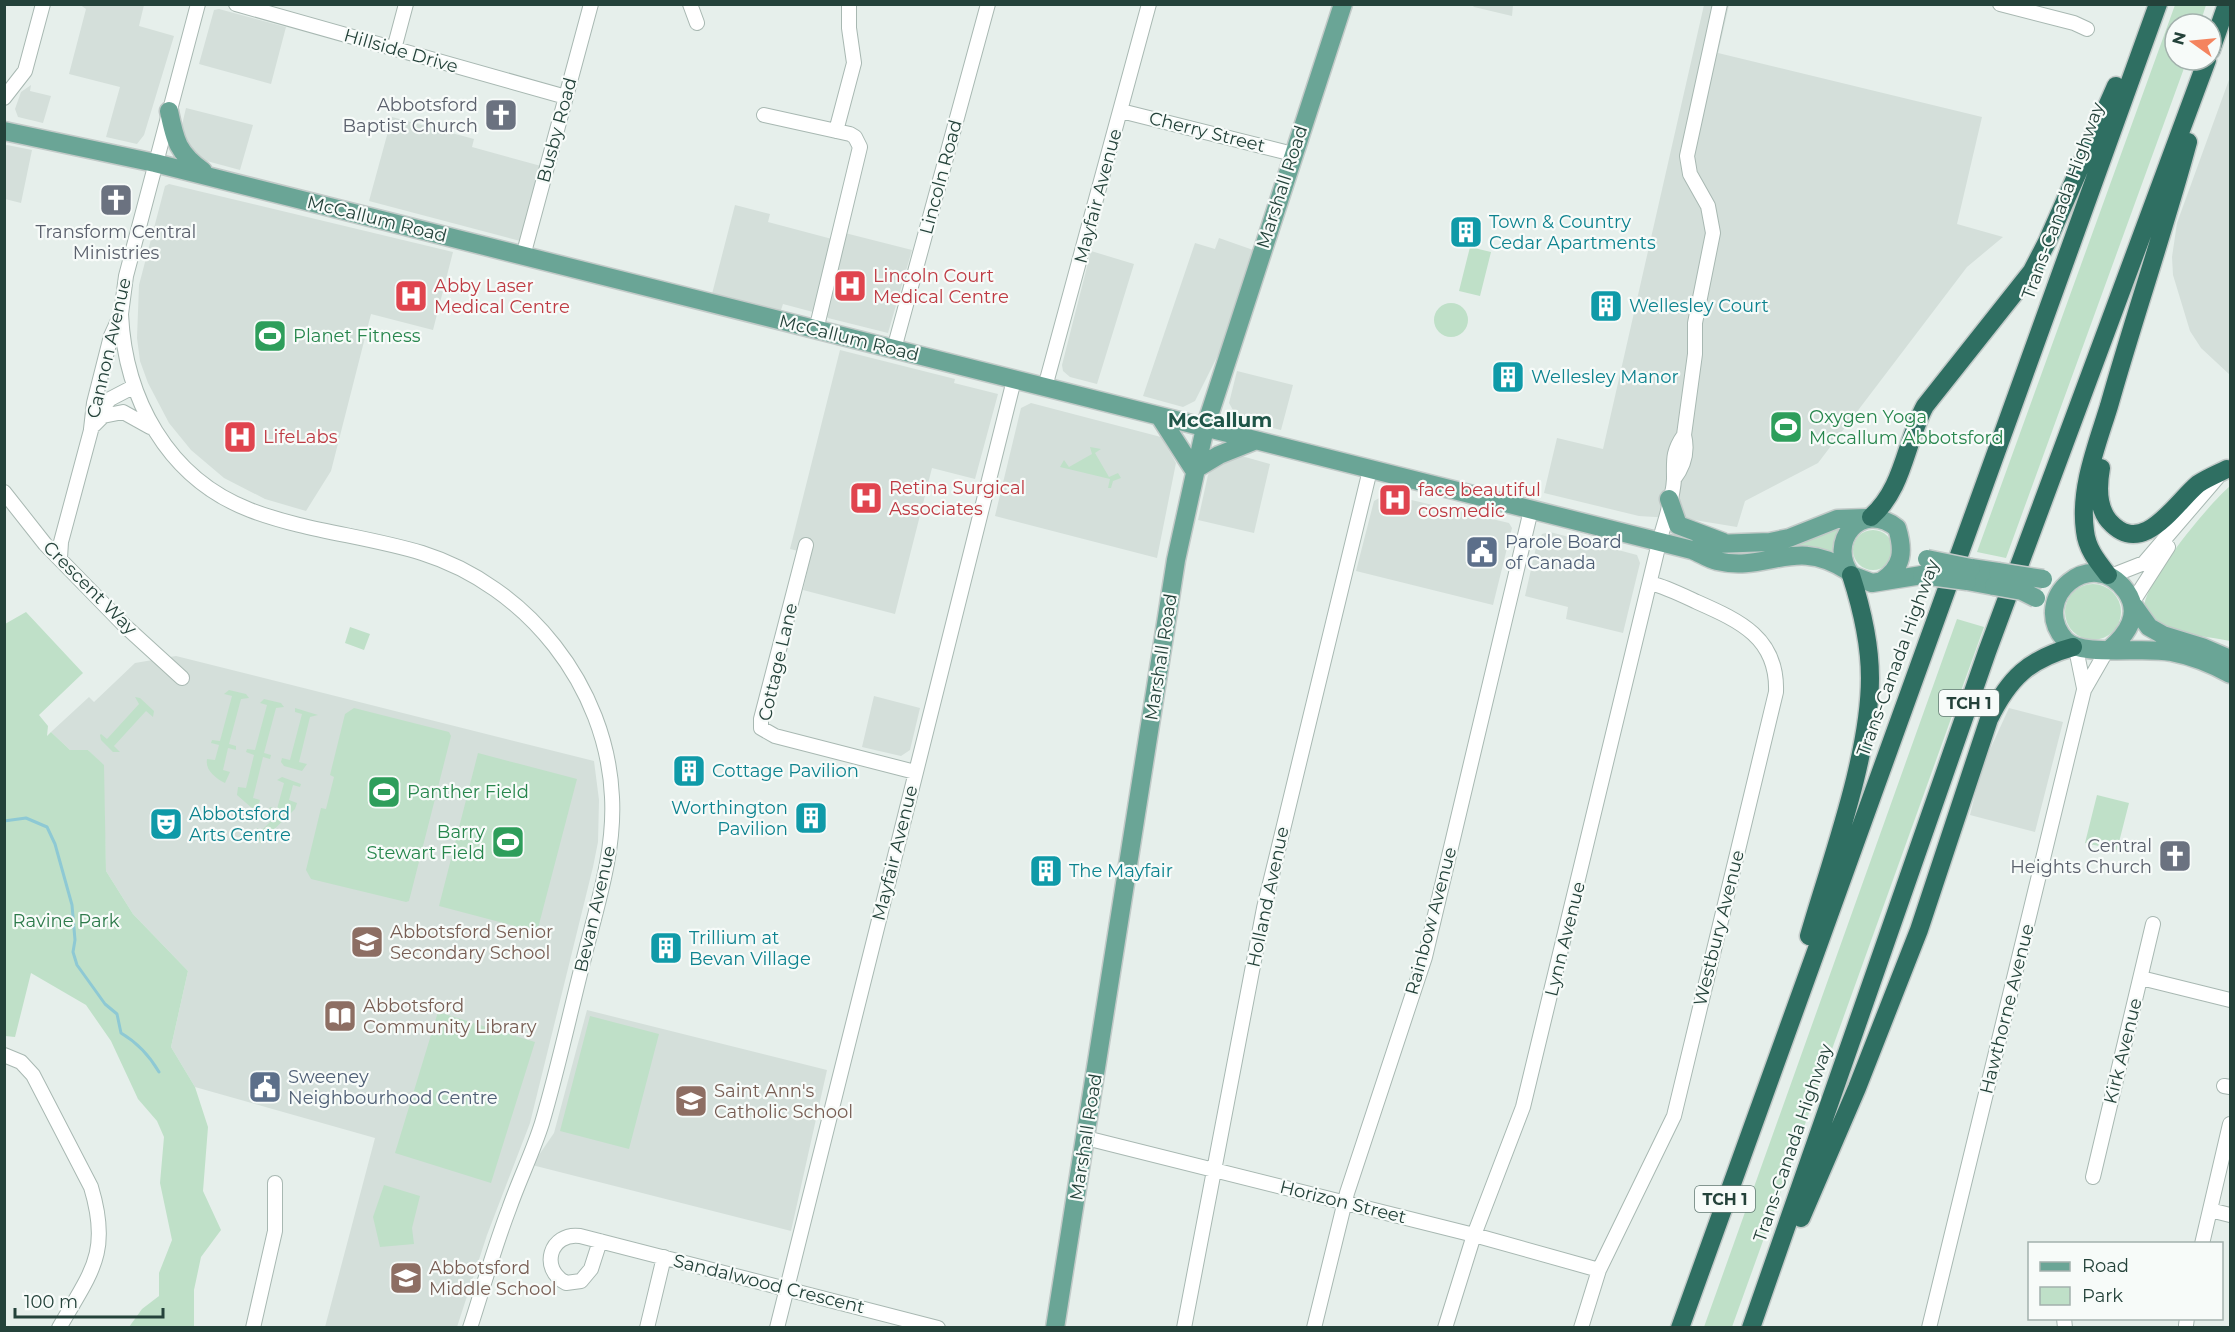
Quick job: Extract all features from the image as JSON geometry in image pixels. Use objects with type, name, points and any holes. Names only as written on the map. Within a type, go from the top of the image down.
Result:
[{"type":"highway","points":[[1869,517],[1894,488],[1913,429],[1925,406],[2011,300],[2039,258],[2152,4]]},
{"type":"highway","name":"Trans-Canada Highway","points":[[1680,1328],[2158,4]]},
{"type":"highway","name":"Trans-Canada Highway","points":[[1752,1328],[1987,652],[2203,72]]},
{"type":"highway","points":[[2109,576],[2087,542],[2084,509],[2091,467],[2174,194],[2197,109],[2199,83]]},
{"type":"highway","points":[[2122,359],[2120,389],[2100,481],[2101,504],[2110,521],[2130,533],[2148,530],[2168,516],[2198,485],[2229,468]]},
{"type":"highway","points":[[1771,1071],[1847,803],[1867,715],[1870,681],[1869,645],[1850,573]]},
{"type":"highway","points":[[1752,1328],[1857,1088],[1919,930],[1989,719],[2004,692],[2024,668],[2050,654],[2074,648]]},
{"type":"main road","name":"Marshall Road","points":[[1055,1328],[1176,560],[1194,470],[1205,428],[1343,4]]},
{"type":"main road","points":[[169,111],[176,142],[186,159],[212,177]]},
{"type":"main road","name":"McCallum Road","points":[[4,131],[212,177],[1692,550],[1716,561],[1819,556],[1850,573]]},
{"type":"main road","points":[[1160,417],[1194,470],[1219,455],[1254,441]]},
{"type":"main road","points":[[1670,499],[1672,514],[1678,525],[1727,544]]},
{"type":"main road","points":[[1925,567],[1897,528],[1883,519],[1869,517],[1853,528],[1843,545],[1844,563],[1850,573],[1863,581],[1882,581],[1925,567],[1996,579],[2043,579],[2083,574],[2109,576],[2128,593],[2145,623],[2157,632],[2230,659]]},
{"type":"main road","name":"McCallum Road","points":[[1692,550],[1714,544],[1770,542],[1789,538],[1837,519],[1869,517]]},
{"type":"main road","points":[[1882,581],[1896,569],[1901,560],[1902,550],[1897,528]]},
{"type":"main road","points":[[2055,622],[2056,598],[2063,587],[2083,574]]},
{"type":"main road","points":[[1996,579],[2036,598],[2074,648],[2171,652],[2202,660],[2230,674]]},
{"type":"main road","points":[[2108,650],[2130,625],[2133,605]]},
{"type":"street","points":[[4,98],[25,70],[43,4]]},
{"type":"street","name":"Cannon Avenue","points":[[60,558],[61,542],[91,429],[94,403],[111,336],[121,314],[126,276],[198,4]]},
{"type":"street","name":"Hillside Drive","points":[[236,4],[566,97]]},
{"type":"street","points":[[394,49],[406,4]]},
{"type":"street","name":"Busby Road","points":[[523,256],[591,4]]},
{"type":"street","points":[[836,131],[854,63],[849,28],[849,4]]},
{"type":"street","name":"Lincoln Road","points":[[894,349],[988,4]]},
{"type":"street","name":"Mayfair Avenue","points":[[1045,387],[1149,4]]},
{"type":"street","name":"Lynn Avenue","points":[[1445,1328],[1474,1235],[1523,1107],[1674,479],[1681,470],[1687,447],[1684,435],[1695,354],[1695,323],[1713,233],[1708,206],[1690,174],[1687,156],[1720,4]]},
{"type":"street","points":[[2000,4],[2074,23],[2087,29]]},
{"type":"street","name":"Cherry Street","points":[[1121,111],[1293,153]]},
{"type":"street","points":[[764,115],[855,137],[860,152],[816,330]]},
{"type":"street","name":"Bevan Avenue","points":[[121,314],[124,347],[133,387],[152,428],[188,470],[236,504],[273,518],[422,553],[483,582],[523,612],[561,652],[584,691],[598,726],[608,764],[612,794],[610,852],[541,1125],[496,1244],[471,1328]]},
{"type":"street","name":"Mayfair Avenue","points":[[777,1328],[1014,380]]},
{"type":"street","name":"Cannon Avenue","points":[[91,429],[99,411],[110,399],[133,387]]},
{"type":"street","name":"Cannon Avenue","points":[[91,429],[103,416],[123,412],[152,428]]},
{"type":"street","points":[[2109,576],[2144,563],[2209,486],[2229,468]]},
{"type":"street","name":"Holland Avenue","points":[[1184,1328],[1264,908],[1370,470]]},
{"type":"street","name":"Crescent Way","points":[[4,492],[60,558],[125,626],[182,678]]},
{"type":"street","name":"Rainbow Avenue","points":[[1314,1328],[1345,1202],[1425,957],[1531,510]]},
{"type":"street","points":[[2133,605],[2184,518]]},
{"type":"street","name":"Cottage Lane","points":[[806,545],[761,719],[761,728],[775,736],[915,772]]},
{"type":"street","name":"Westbury Avenue","points":[[1581,1328],[1599,1270],[1674,1116],[1776,692],[1777,676],[1773,663],[1766,646],[1752,631],[1731,616],[1650,583]]},
{"type":"street","name":"Hawthorne Avenue","points":[[2074,648],[2084,690]]},
{"type":"street","name":"Hawthorne Avenue","points":[[1929,1328],[2084,690],[2108,650]]},
{"type":"street","name":"Kirk Avenue","points":[[2093,1177],[2153,924]]},
{"type":"street","points":[[2141,978],[2230,1000]]},
{"type":"street","points":[[4,1055],[21,1062],[33,1075],[91,1187],[99,1218],[101,1228],[92,1271],[59,1328]]},
{"type":"street","points":[[2202,1242],[2230,1124]]},
{"type":"street","name":"Horizon Street","points":[[1086,1138],[1474,1235],[1599,1270]]},
{"type":"street","points":[[253,1328],[275,1231],[275,1183]]},
{"type":"street","points":[[2210,1210],[2230,1215]]},
{"type":"street","name":"Sandalwood Crescent","points":[[600,1241],[910,1324],[938,1328]]},
{"type":"street","points":[[646,1328],[664,1257]]},
{"type":"shaded area","points":[[79,4],[144,5],[139,26],[174,36],[144,135],[137,144],[106,137],[120,87],[69,74],[86,9]]},
{"type":"shaded area","points":[[1472,5],[1513,5],[1512,16],[1474,7]]},
{"type":"shaded area","points":[[1704,5],[1729,5],[1718,53],[1982,117],[1957,224],[2003,237],[1967,267],[1818,463],[1745,501],[1737,527],[1688,519],[1639,516],[1544,493],[1557,438],[1603,449]]},
{"type":"shaded area","points":[[219,9],[286,27],[271,84],[199,64],[214,10]]},
{"type":"shaded area","points":[[2230,77],[2230,375],[2201,348],[2190,331],[2173,275],[2172,257],[2177,223]]},
{"type":"shaded area","points":[[31,85],[30,91],[51,96],[43,123],[18,117],[15,109],[21,92]]},
{"type":"shaded area","points":[[186,108],[253,125],[240,170],[203,160],[191,154],[183,139],[182,125]]},
{"type":"shaded area","points":[[392,117],[474,139],[472,147],[541,166],[520,241],[369,201]]},
{"type":"shaded area","points":[[4,146],[32,150],[21,203],[5,199]]},
{"type":"shaded area","points":[[169,184],[453,252],[433,330],[371,314],[331,471],[306,511],[265,499],[224,478],[191,450],[169,423],[148,383],[140,361],[137,338],[139,285],[165,186]]},
{"type":"shaded area","points":[[735,205],[770,214],[768,222],[832,239],[813,312],[783,304],[780,313],[712,294]]},
{"type":"shaded area","points":[[845,233],[912,250],[888,333],[828,318],[824,313]]},
{"type":"shaded area","points":[[1219,238],[1256,251],[1226,339],[1195,401],[1183,407],[1143,396],[1195,243],[1215,249]]},
{"type":"shaded area","points":[[1091,251],[1134,264],[1097,384],[1070,377],[1063,371],[1062,365]]},
{"type":"shaded area","points":[[840,350],[955,379],[954,383],[998,394],[975,479],[932,468],[895,614],[803,590],[811,554],[790,549]]},
{"type":"shaded area","points":[[1237,371],[1293,385],[1281,430],[1238,419],[1229,403]]},
{"type":"shaded area","points":[[1031,403],[1161,437],[1176,463],[1157,558],[995,516],[1021,408]]},
{"type":"shaded area","points":[[1238,455],[1270,464],[1254,533],[1198,520],[1208,475],[1213,468]]},
{"type":"shaded area","points":[[1386,494],[1509,523],[1512,528],[1493,605],[1356,571],[1374,501]]},
{"type":"shaded area","points":[[1550,532],[1637,555],[1640,563],[1623,633],[1566,619],[1568,607],[1525,596],[1537,543],[1542,534]]},
{"type":"shaded area","name":"Abbotsford Senior Secondary School","points":[[176,656],[594,761],[599,800],[598,842],[593,867],[530,1123],[487,1235],[457,1327],[325,1327],[375,1138],[195,1087],[171,1047],[188,971],[133,914],[106,871],[103,765],[88,750],[70,750],[51,732],[89,697],[94,702],[135,663]]},
{"type":"shaded area","points":[[874,696],[920,708],[910,750],[901,756],[862,747]]},
{"type":"shaded area","points":[[2009,708],[2063,722],[2035,832],[1970,815],[1982,767]]},
{"type":"shaded area","name":"Saint Ann's Catholic School","points":[[587,1010],[827,1070],[791,1231],[532,1165],[554,1133]]},
{"type":"green space","points":[[2175,5],[2206,5],[2204,12],[2172,12]]},
{"type":"green space","points":[[2163,38],[2163,72],[2183,72],[2006,558],[1977,552]]},
{"type":"green space","points":[[1470,247],[1491,252],[1480,296],[1459,291]]},
{"type":"green space","points":[[1451,303],[1463,308],[1468,320],[1463,332],[1451,337],[1439,332],[1434,320],[1439,308]]},
{"type":"green space","points":[[1090,447],[1101,449],[1095,453],[1109,477],[1118,473],[1121,478],[1113,481],[1111,488],[1108,488],[1110,479],[1060,467],[1064,460],[1069,467],[1092,454]]},
{"type":"green space","points":[[2230,486],[2230,641],[2172,629],[2152,618],[2144,609],[2154,581],[2165,563],[2193,526]]},
{"type":"green space","points":[[1842,527],[1834,552],[1811,546],[1782,549]]},
{"type":"green space","points":[[1873,530],[1887,536],[1893,550],[1887,564],[1873,570],[1859,564],[1853,550],[1859,536]]},
{"type":"green space","points":[[2093,584],[2113,592],[2121,612],[2113,632],[2093,640],[2073,632],[2065,612],[2073,592]]},
{"type":"green space","name":"Ravine Park","points":[[26,612],[83,673],[39,715],[48,726],[47,736],[51,732],[70,750],[88,750],[104,765],[106,871],[133,914],[188,971],[171,1047],[195,1087],[208,1127],[203,1191],[221,1230],[201,1257],[194,1290],[194,1327],[129,1327],[142,1309],[159,1296],[159,1273],[172,1240],[160,1183],[164,1137],[157,1121],[138,1099],[111,1041],[86,1005],[31,973],[15,1037],[5,1036],[5,624]]},
{"type":"green space","points":[[1957,619],[1984,627],[1732,1327],[1704,1327]]},
{"type":"green space","points":[[350,627],[370,634],[364,650],[345,643]]},
{"type":"green space","points":[[229,690],[246,694],[249,698],[241,699],[229,744],[236,746],[236,750],[228,748],[223,770],[230,772],[225,783],[212,773],[207,759],[215,760],[219,745],[211,743],[212,740],[220,741],[232,696],[224,694]]},
{"type":"green space","points":[[135,697],[140,698],[154,711],[153,717],[146,711],[114,746],[120,752],[113,752],[101,740],[100,735],[107,739],[139,704]]},
{"type":"green space","points":[[264,699],[281,703],[284,707],[276,708],[264,753],[271,755],[270,759],[263,757],[253,798],[260,800],[258,807],[253,809],[237,795],[238,787],[246,788],[254,755],[246,752],[247,749],[255,750],[267,705],[260,703]]},
{"type":"green space","points":[[295,708],[318,715],[310,717],[299,762],[307,764],[302,771],[284,766],[281,762],[282,758],[290,760],[302,714],[295,712]]},
{"type":"green space","name":"Panther Field","points":[[354,708],[449,732],[451,736],[409,901],[406,902],[311,879],[306,870],[321,808],[326,809],[334,777],[330,775],[345,714]]},
{"type":"green space","name":"Barry Stewart Field","points":[[478,753],[577,779],[537,932],[439,906]]},
{"type":"green space","points":[[282,777],[301,784],[300,787],[293,785],[289,800],[297,803],[295,809],[260,843],[256,830],[257,828],[261,831],[274,818],[268,812],[270,807],[277,809],[284,783],[277,780]]},
{"type":"green space","points":[[2097,795],[2129,803],[2117,850],[2085,843]]},
{"type":"green space","points":[[438,1012],[535,1042],[491,1183],[395,1153]]},
{"type":"green space","points":[[590,1016],[659,1034],[629,1149],[560,1131]]},
{"type":"green space","points":[[384,1185],[420,1196],[412,1228],[414,1244],[380,1247],[373,1217]]},
{"type":"waterway","points":[[4,821],[26,818],[47,827],[55,844],[72,905],[75,940],[73,952],[77,965],[105,1004],[117,1014],[121,1033],[143,1050],[159,1072]]},
{"type":"place","name":"Abbotsford Baptist Church","points":[[501,115]]},
{"type":"place","name":"Transform Central Ministries","points":[[116,200]]},
{"type":"place","name":"Town & Country Cedar Apartments","points":[[1466,232]]},
{"type":"place","name":"Lincoln Court Medical Centre","points":[[850,286]]},
{"type":"place","name":"Abby Laser Medical Centre","points":[[411,296]]},
{"type":"place","name":"Wellesley Court","points":[[1606,306]]},
{"type":"place","name":"Planet Fitness","points":[[270,336]]},
{"type":"place","name":"Wellesley Manor","points":[[1508,377]]},
{"type":"place","name":"Oxygen Yoga Mccallum Abbotsford","points":[[1786,427]]},
{"type":"place","name":"LifeLabs","points":[[240,437]]},
{"type":"place","name":"Retina Surgical Associates","points":[[866,498]]},
{"type":"place","name":"face beautiful cosmedic","points":[[1395,500]]},
{"type":"place","name":"Parole Board of Canada","points":[[1482,552]]},
{"type":"place","name":"Cottage Pavilion","points":[[689,771]]},
{"type":"place","name":"Panther Field","points":[[384,792]]},
{"type":"place","name":"Worthington Pavilion","points":[[811,818]]},
{"type":"place","name":"Abbotsford Arts Centre","points":[[166,824]]},
{"type":"place","name":"Barry Stewart Field","points":[[508,842]]},
{"type":"place","name":"Central Heights Church","points":[[2175,856]]},
{"type":"place","name":"The Mayfair","points":[[1046,871]]},
{"type":"place","name":"Abbotsford Senior Secondary School","points":[[367,942]]},
{"type":"place","name":"Trillium at Bevan Village","points":[[666,948]]},
{"type":"place","name":"Abbotsford Community Library","points":[[340,1016]]},
{"type":"place","name":"Sweeney Neighbourhood Centre","points":[[265,1087]]},
{"type":"place","name":"Saint Ann's Catholic School","points":[[691,1101]]},
{"type":"place","name":"Abbotsford Middle School","points":[[406,1278]]},
{"type":"district","name":"McCallum","points":[[1220,420]]}]
